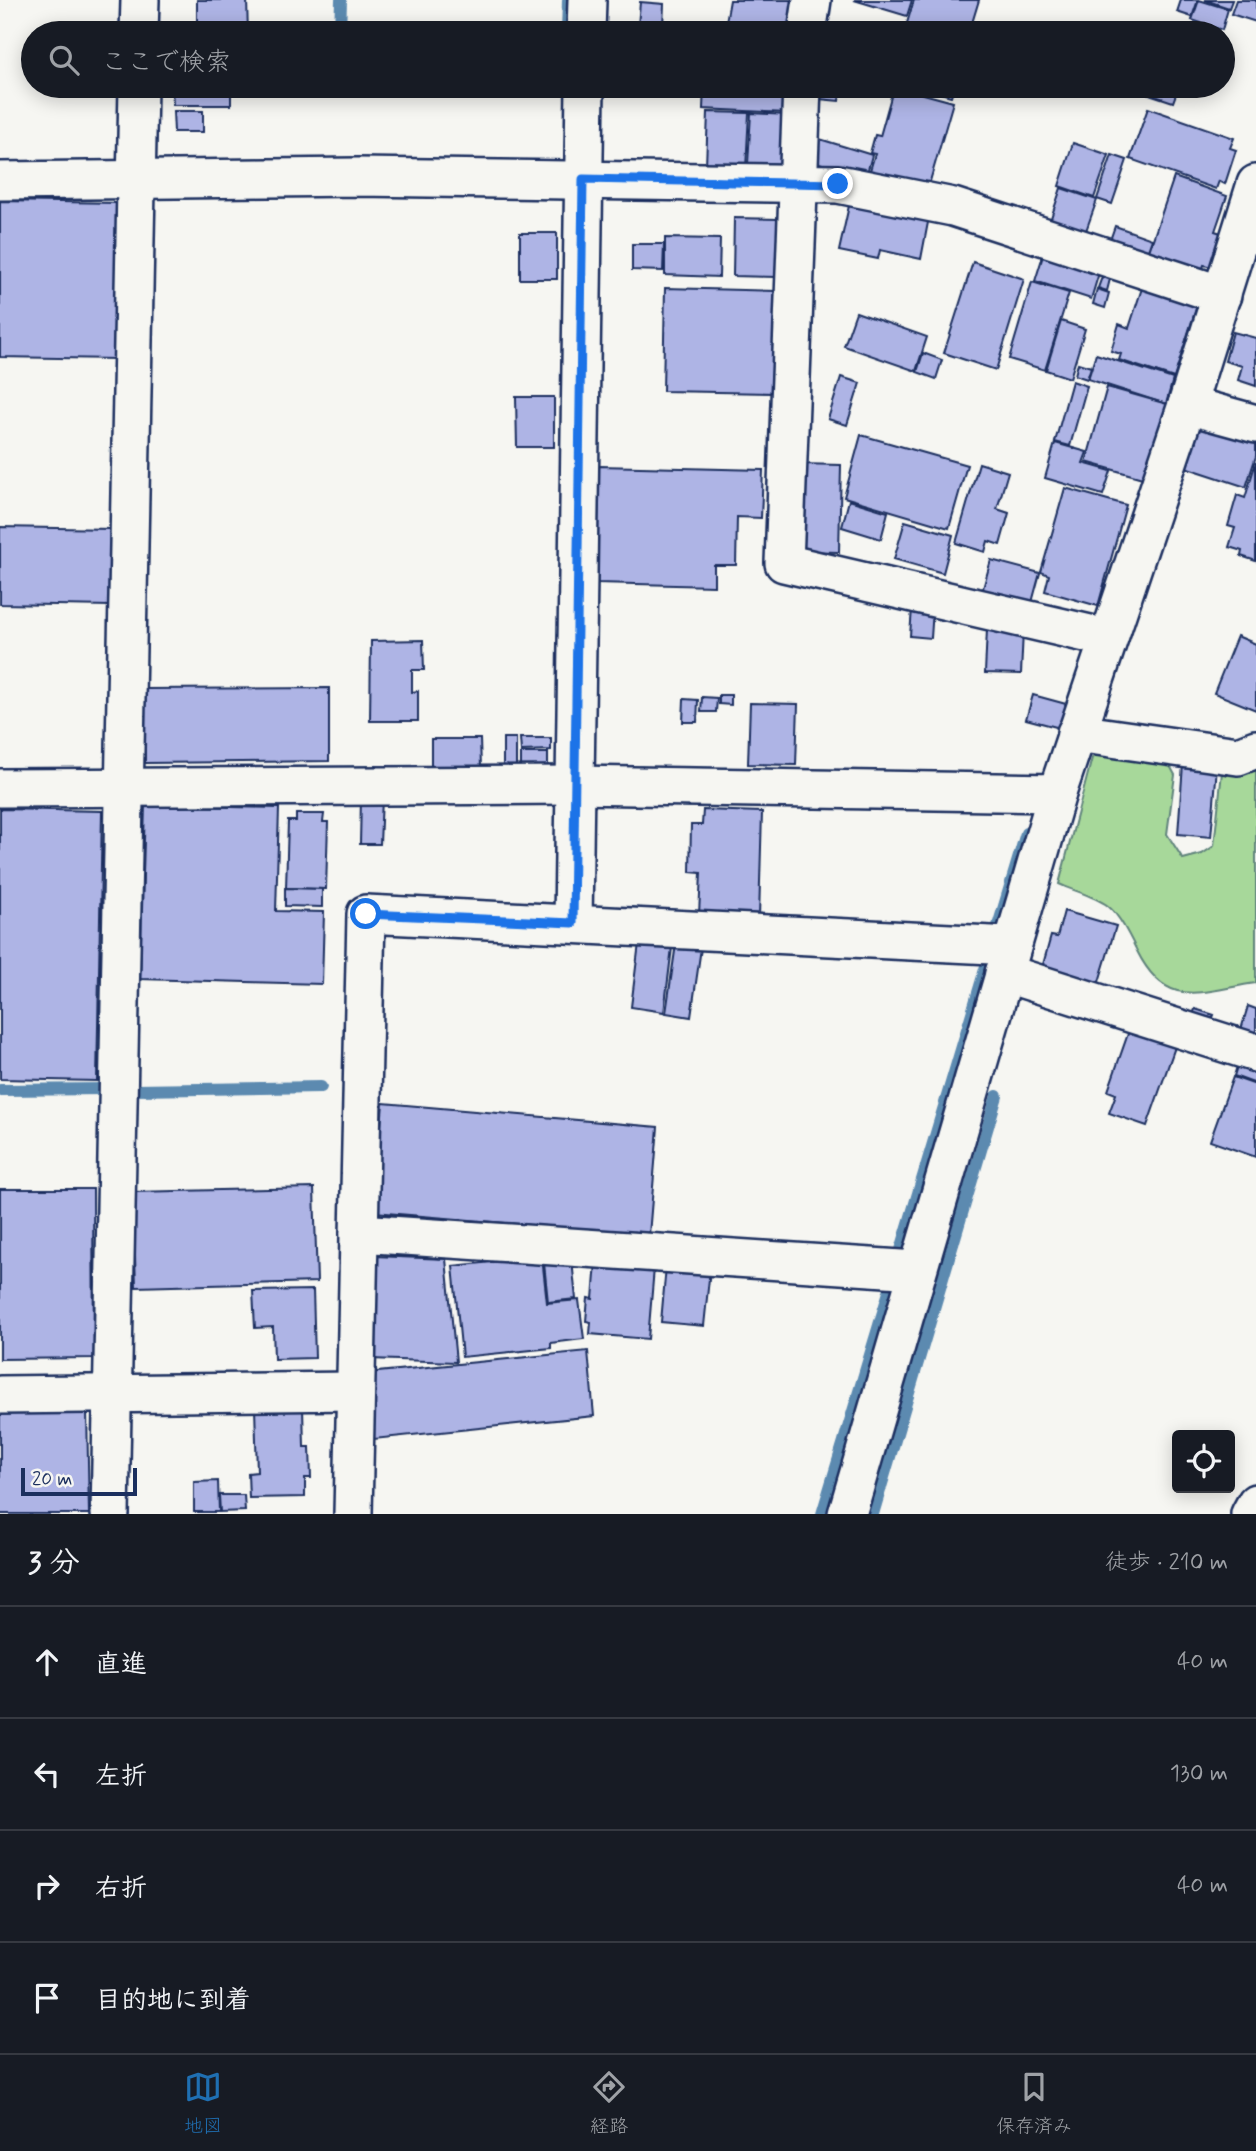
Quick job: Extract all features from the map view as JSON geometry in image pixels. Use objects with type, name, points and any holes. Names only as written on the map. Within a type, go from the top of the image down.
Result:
[{"type":"street","points":[[139,21],[140,0]]},
{"type":"street","points":[[586,21],[587,0]]},
{"type":"street","points":[[809,21],[812,0]]},
{"type":"street","points":[[110,1514],[122,787],[138,98]]},
{"type":"street","points":[[573,923],[585,98]]},
{"type":"street","points":[[801,98],[784,563],[1107,638]]},
{"type":"street","points":[[0,181],[583,179],[838,184],[953,207],[1222,295]]},
{"type":"street","points":[[847,1514],[1057,793],[1187,405],[1256,184]]},
{"type":"street","points":[[1187,405],[1256,424]]},
{"type":"street","points":[[1076,733],[1238,756],[1256,749]]},
{"type":"street","points":[[0,788],[574,785],[1057,793]]},
{"type":"street","points":[[352,1514],[366,914],[573,923],[1008,960],[1256,1053]]},
{"type":"street","points":[[359,1233],[916,1270]]},
{"type":"street","points":[[0,1395],[355,1391]]},
{"type":"street","points":[[1250,1514],[1256,1503]]},
{"type":"green space","points":[[1102,751],[1169,764],[1175,775],[1167,834],[1183,859],[1202,854],[1214,846],[1222,772],[1256,765],[1256,983],[1202,992],[1173,990],[1148,970],[1121,921],[1108,906],[1091,896],[1059,884],[1092,758]]},
{"type":"building","points":[[197,0],[247,0],[248,21],[197,21]]},
{"type":"building","points":[[730,0],[793,0],[789,21],[726,21]]},
{"type":"building","points":[[854,0],[912,0],[907,16]]},
{"type":"building","points":[[914,0],[979,0],[973,21],[908,21]]},
{"type":"building","points":[[1181,0],[1198,0],[1192,17],[1177,12]]},
{"type":"building","points":[[1199,0],[1228,9],[1225,21],[1192,20]]},
{"type":"building","points":[[1205,0],[1232,0],[1229,8]]},
{"type":"building","points":[[1236,0],[1256,0],[1256,22],[1231,14]]},
{"type":"building","points":[[640,2],[664,4],[663,21],[638,21]]},
{"type":"building","points":[[173,98],[231,98],[231,105],[173,105]]},
{"type":"building","points":[[703,98],[789,98],[788,113],[703,109]]},
{"type":"building","points":[[820,98],[839,98],[839,101]]},
{"type":"building","points":[[891,98],[938,98],[953,102],[926,195],[868,177],[875,154],[870,153],[875,135],[880,136]]},
{"type":"building","points":[[1148,108],[1234,138],[1230,148],[1236,150],[1225,184],[1219,181],[1216,189],[1130,159]]},
{"type":"building","points":[[173,111],[203,111],[203,132],[174,132]]},
{"type":"building","points":[[708,112],[749,113],[746,168],[706,166]]},
{"type":"building","points":[[751,113],[788,115],[786,165],[748,164]]},
{"type":"building","points":[[813,137],[872,155],[866,177],[806,159]]},
{"type":"building","points":[[1073,143],[1109,155],[1094,198],[1059,186]]},
{"type":"building","points":[[1112,155],[1127,160],[1112,204],[1097,199]]},
{"type":"building","points":[[1174,177],[1227,196],[1215,231],[1227,235],[1216,268],[1204,265],[1199,279],[1146,260]]},
{"type":"building","points":[[1061,188],[1097,200],[1083,239],[1048,227]]},
{"type":"building","points":[[0,201],[118,203],[116,359],[0,357]]},
{"type":"building","points":[[850,201],[929,217],[921,259],[880,250],[878,259],[839,251]]},
{"type":"building","points":[[734,218],[779,219],[777,277],[733,276]]},
{"type":"building","points":[[1115,226],[1152,239],[1145,259],[1108,246]]},
{"type":"building","points":[[520,233],[557,233],[557,279],[520,279]]},
{"type":"building","points":[[665,238],[720,239],[719,277],[665,275]]},
{"type":"building","points":[[632,244],[664,244],[663,271],[632,270]]},
{"type":"building","points":[[1046,246],[1102,263],[1091,299],[1035,281]]},
{"type":"building","points":[[973,262],[1024,279],[996,370],[944,353]]},
{"type":"building","points":[[1102,277],[1110,279],[1107,291],[1098,288]]},
{"type":"building","points":[[1032,282],[1069,293],[1045,370],[1009,359]]},
{"type":"building","points":[[1143,285],[1198,302],[1174,378],[1119,360],[1121,354],[1111,351],[1119,324],[1129,328]]},
{"type":"building","points":[[665,288],[777,291],[775,393],[663,391]]},
{"type":"building","points":[[1097,289],[1109,293],[1105,308],[1093,304]]},
{"type":"building","points":[[856,312],[927,337],[916,371],[844,346]]},
{"type":"building","points":[[1061,321],[1085,329],[1070,378],[1046,370]]},
{"type":"building","points":[[1233,332],[1256,338],[1256,386],[1238,380],[1242,366],[1225,361]]},
{"type":"building","points":[[923,353],[942,360],[936,379],[917,372]]},
{"type":"building","points":[[1096,354],[1173,379],[1166,404],[1088,379]]},
{"type":"building","points":[[1078,363],[1091,367],[1087,379],[1075,375]]},
{"type":"building","points":[[841,377],[860,383],[847,425],[828,419]]},
{"type":"building","points":[[1072,381],[1087,386],[1070,446],[1055,442]]},
{"type":"building","points":[[1107,387],[1167,404],[1146,479],[1086,462]]},
{"type":"building","points":[[516,397],[554,397],[554,447],[517,447]]},
{"type":"building","points":[[1200,418],[1256,436],[1256,456],[1246,487],[1185,467]]},
{"type":"building","points":[[861,435],[967,465],[949,528],[844,497]]},
{"type":"building","points":[[1055,443],[1087,452],[1083,463],[1111,471],[1103,495],[1045,478]]},
{"type":"building","points":[[1256,462],[1256,561],[1241,556],[1242,551],[1229,547],[1235,528],[1228,526],[1237,495],[1245,498]]},
{"type":"building","points":[[979,463],[1008,472],[997,509],[1009,513],[1000,545],[988,541],[985,552],[956,543]]},
{"type":"building","points":[[799,464],[841,465],[839,552],[797,551]]},
{"type":"building","points":[[599,466],[763,470],[761,518],[737,517],[736,565],[714,565],[714,586],[597,583]]},
{"type":"building","points":[[1065,488],[1126,505],[1098,606],[1045,591],[1049,575],[1041,572]]},
{"type":"building","points":[[849,500],[888,512],[881,539],[842,527]]},
{"type":"building","points":[[905,521],[953,535],[943,573],[894,559]]},
{"type":"building","points":[[0,527],[112,529],[111,606],[0,604]]},
{"type":"building","points":[[991,560],[1040,573],[1031,606],[982,592]]},
{"type":"building","points":[[912,608],[933,609],[931,638],[910,636]]},
{"type":"building","points":[[987,629],[1023,631],[1021,674],[985,673]]},
{"type":"building","points":[[1237,636],[1256,644],[1256,710],[1214,693]]},
{"type":"building","points":[[423,640],[424,670],[412,670],[412,692],[418,691],[418,721],[370,721],[371,641]]},
{"type":"building","points":[[329,688],[329,761],[145,763],[145,689]]},
{"type":"building","points":[[719,695],[731,695],[731,705],[719,704]]},
{"type":"building","points":[[1033,695],[1066,704],[1060,728],[1026,719]]},
{"type":"building","points":[[702,697],[717,698],[716,712],[701,712]]},
{"type":"building","points":[[684,699],[698,700],[697,722],[683,722]]},
{"type":"building","points":[[750,703],[798,704],[796,765],[748,764]]},
{"type":"building","points":[[503,738],[516,738],[516,769],[503,770]]},
{"type":"building","points":[[520,738],[551,738],[551,750],[521,751]]},
{"type":"building","points":[[431,739],[480,739],[481,767],[431,768]]},
{"type":"building","points":[[521,753],[548,753],[548,766],[521,766]]},
{"type":"building","points":[[1183,764],[1217,767],[1211,837],[1178,834]]},
{"type":"building","points":[[361,798],[382,798],[380,844],[360,844]]},
{"type":"building","points":[[145,805],[279,808],[276,911],[324,912],[322,984],[140,979]]},
{"type":"building","points":[[0,809],[102,811],[97,1081],[0,1079]]},
{"type":"building","points":[[703,810],[762,812],[759,917],[699,915],[701,873],[690,872],[691,825],[702,825]]},
{"type":"building","points":[[296,814],[324,814],[323,822],[328,822],[326,889],[286,888],[288,821],[296,821]]},
{"type":"building","points":[[285,888],[322,889],[322,907],[285,906]]},
{"type":"building","points":[[1064,911],[1116,926],[1098,985],[1042,968],[1051,936],[1057,937]]},
{"type":"building","points":[[677,937],[702,941],[691,1017],[666,1013]]},
{"type":"building","points":[[639,943],[672,947],[664,1012],[631,1007]]},
{"type":"building","points":[[1248,1006],[1256,1009],[1256,1038],[1240,1033]]},
{"type":"building","points":[[1195,1009],[1214,1015],[1210,1026],[1191,1020]]},
{"type":"building","points":[[1130,1028],[1176,1044],[1147,1126],[1109,1113],[1116,1094],[1108,1091]]},
{"type":"building","points":[[1239,1060],[1256,1066],[1256,1084],[1234,1076]]},
{"type":"building","points":[[1233,1077],[1256,1085],[1256,1157],[1210,1141]]},
{"type":"building","points":[[383,1103],[658,1127],[649,1235],[374,1212]]},
{"type":"building","points":[[314,1188],[317,1282],[136,1287],[133,1192]]},
{"type":"building","points":[[0,1189],[93,1189],[94,1358],[0,1359]]},
{"type":"building","points":[[374,1256],[446,1259],[456,1362],[370,1359]]},
{"type":"building","points":[[542,1257],[547,1303],[579,1300],[584,1339],[551,1343],[551,1348],[462,1357],[453,1266]]},
{"type":"building","points":[[572,1260],[576,1299],[548,1302],[544,1263]]},
{"type":"building","points":[[596,1262],[654,1268],[648,1339],[590,1334],[591,1322],[586,1321],[588,1298],[593,1299]]},
{"type":"building","points":[[666,1266],[710,1269],[704,1326],[661,1322]]},
{"type":"building","points":[[313,1290],[315,1358],[274,1359],[273,1327],[255,1328],[253,1291]]},
{"type":"building","points":[[588,1351],[594,1416],[374,1439],[368,1373]]},
{"type":"building","points":[[303,1407],[304,1447],[310,1447],[311,1478],[305,1478],[305,1497],[249,1498],[248,1473],[257,1472],[255,1408]]},
{"type":"building","points":[[87,1411],[89,1514],[0,1514],[0,1413]]},
{"type":"building","points":[[218,1481],[219,1512],[194,1512],[194,1482]]},
{"type":"building","points":[[219,1495],[244,1495],[245,1511],[220,1512]]},
{"type":"waterway","points":[[340,21],[341,0]]},
{"type":"waterway","points":[[567,21],[568,0]]},
{"type":"waterway","points":[[995,936],[1026,833]]},
{"type":"waterway","points":[[901,1250],[989,956]]},
{"type":"waterway","points":[[136,1090],[321,1087]]},
{"type":"waterway","points":[[0,1090],[105,1089]]},
{"type":"waterway","points":[[873,1514],[997,1096]]},
{"type":"waterway","points":[[822,1514],[892,1282]]},
{"type":"route","points":[[366,914],[573,923],[583,179],[838,184]]}]
